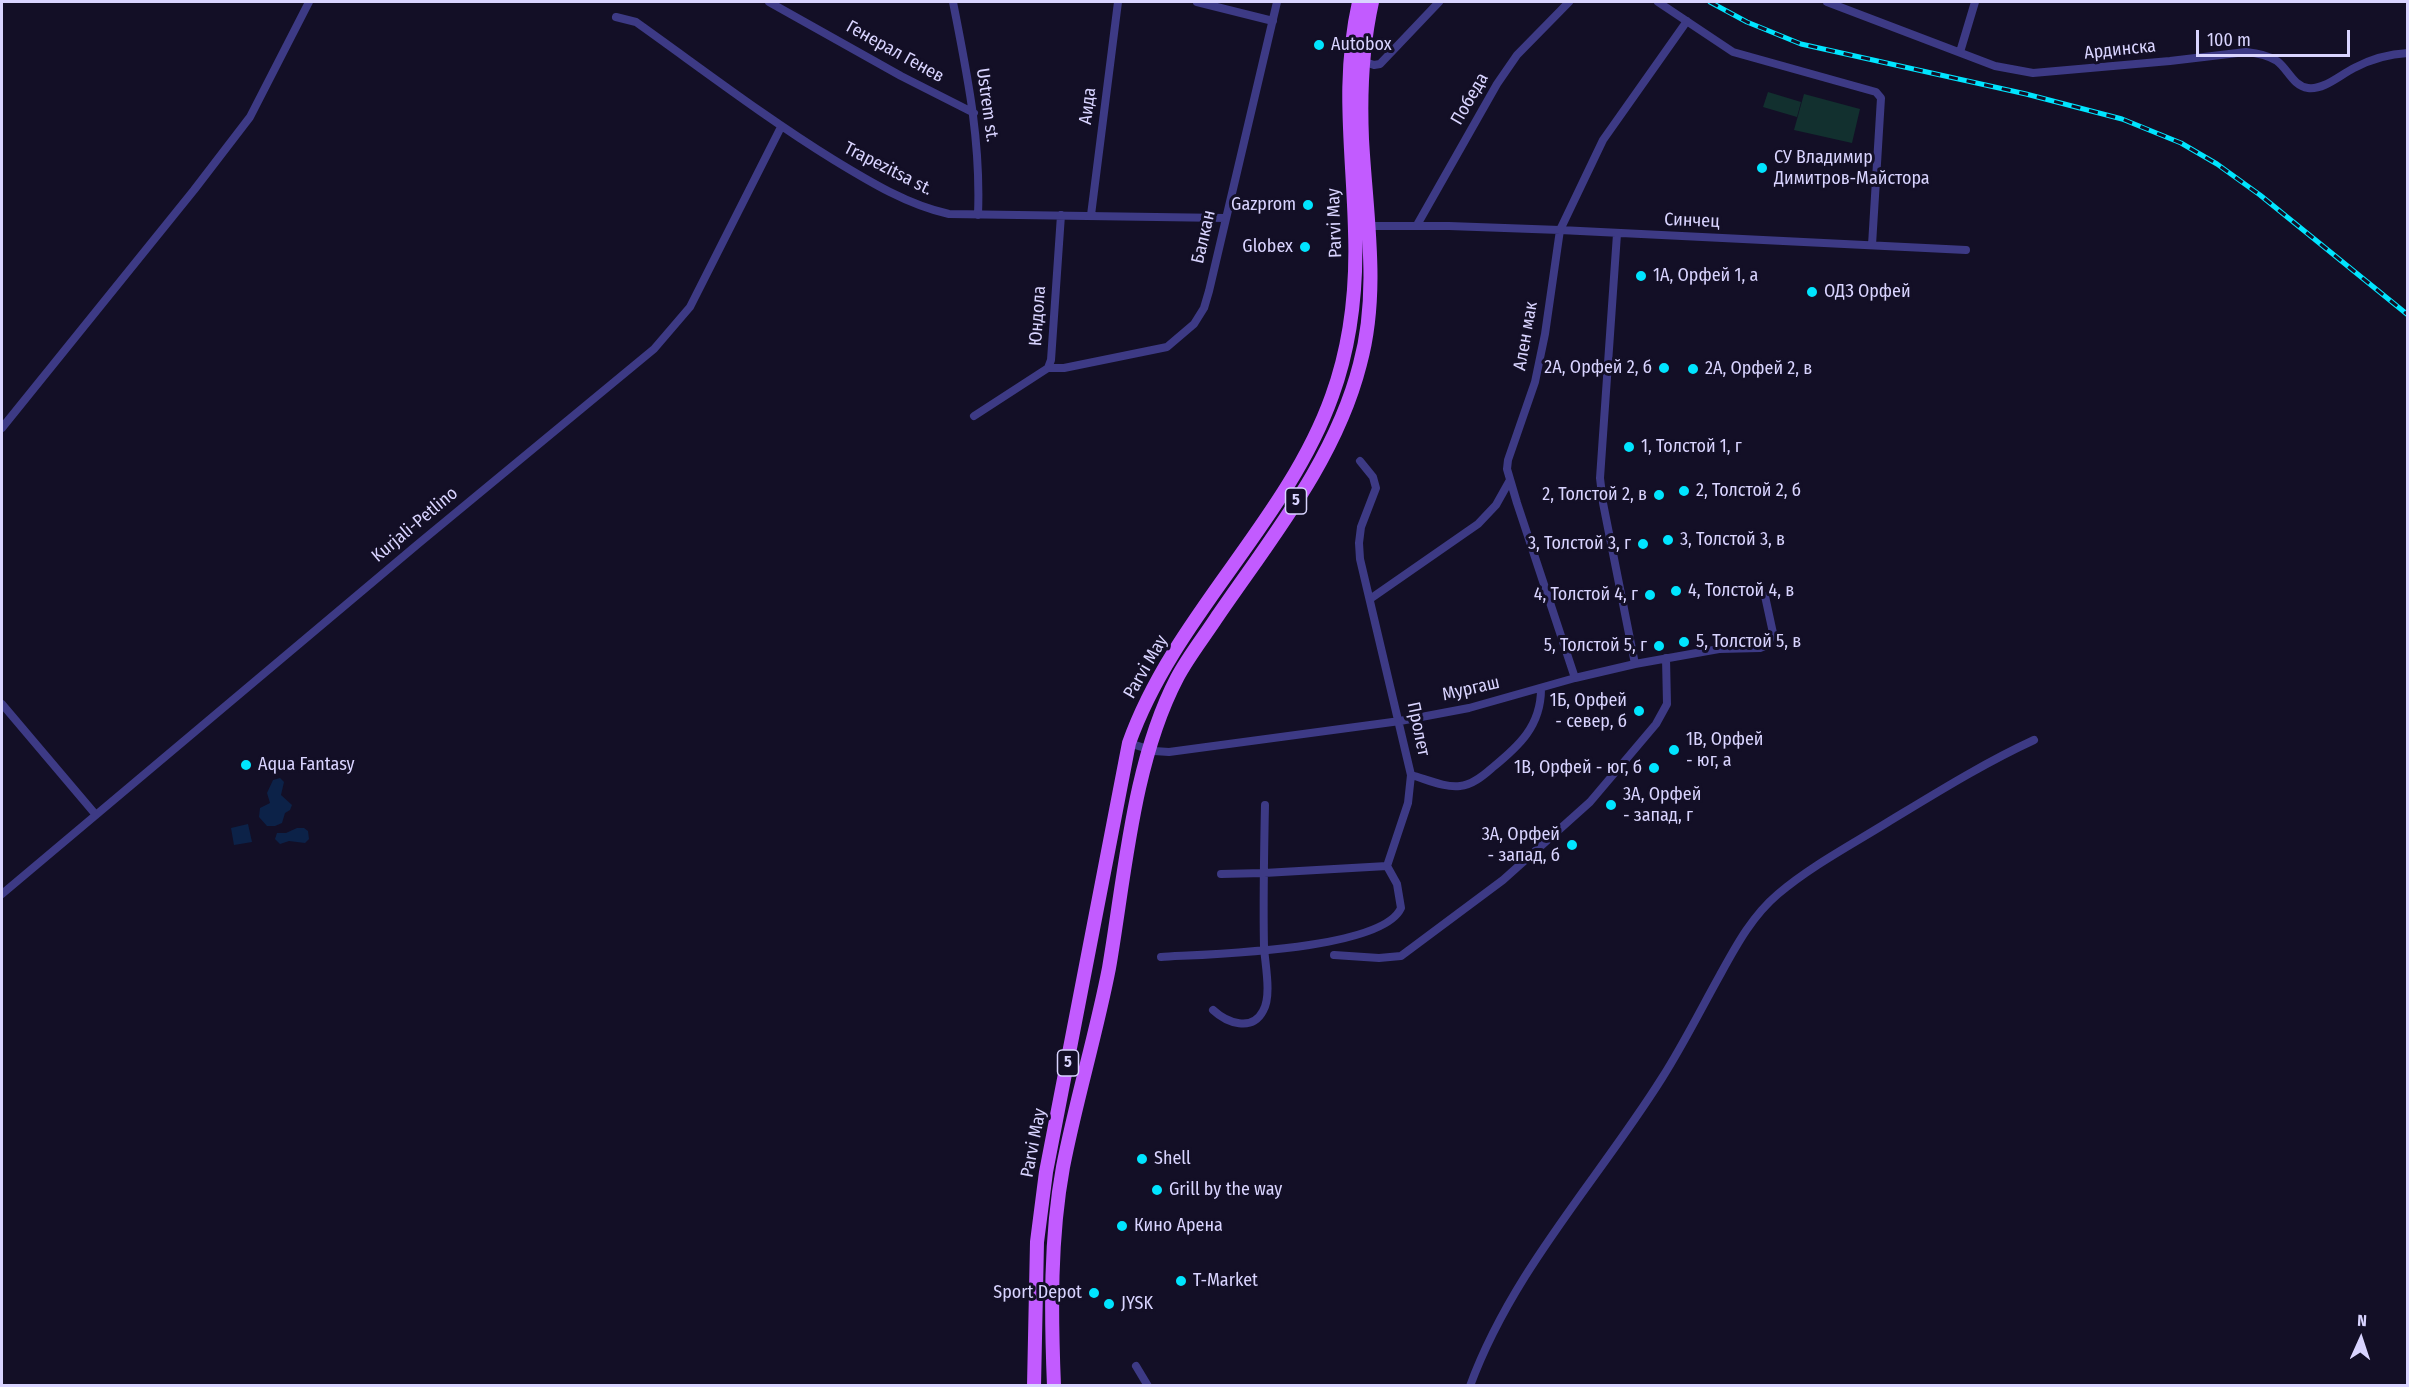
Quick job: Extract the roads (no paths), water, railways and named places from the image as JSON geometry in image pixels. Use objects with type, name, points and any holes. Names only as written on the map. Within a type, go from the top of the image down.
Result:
[{"type":"main road","name":"Parvi May","points":[[1034,1386],[1036,1242],[1046,1172],[1129,743],[1139,714],[1164,666],[1287,484],[1317,431],[1332,397],[1343,361],[1354,289],[1355,226],[1348,112],[1348,68],[1351,36],[1359,2]]},
{"type":"main road","name":"Parvi May","points":[[1054,1386],[1053,1280],[1056,1224],[1063,1168],[1108,970],[1125,866],[1156,723],[1178,675],[1301,493],[1324,455],[1360,367],[1366,338],[1370,293],[1369,226],[1362,138],[1362,61],[1372,2]]},
{"type":"street","points":[[2,428],[250,117],[309,2]]},
{"type":"street","name":"Генерал Генев","points":[[769,2],[901,76],[974,113]]},
{"type":"street","name":"Ustrem st.","points":[[952,2],[974,113],[979,186],[978,214]]},
{"type":"street","name":"Аида","points":[[1091,215],[1118,2]]},
{"type":"street","points":[[1197,2],[1273,21]]},
{"type":"street","name":"Балкан","points":[[1048,368],[1064,368],[1167,347],[1194,324],[1204,308],[1277,2]]},
{"type":"street","points":[[1362,61],[1374,65],[1380,64],[1439,2]]},
{"type":"street","name":"Победа","points":[[1417,225],[1503,75],[1517,55],[1569,2]]},
{"type":"street","points":[[1658,2],[1733,52],[1876,92],[1881,98],[1872,245]]},
{"type":"street","name":"Ардинска","points":[[1827,2],[2015,71],[2049,73],[2246,52],[2277,61],[2296,83],[2311,88],[2326,84],[2382,56],[2408,53]]},
{"type":"street","points":[[1960,52],[1975,2]]},
{"type":"street","name":"Trapezitsa st.","points":[[615,17],[636,22],[781,127],[862,177],[906,200],[949,214],[1225,218]]},
{"type":"street","name":"Ален мак","points":[[1575,678],[1510,480],[1507,469],[1508,460],[1535,382],[1545,334],[1560,230],[1603,140],[1687,21]]},
{"type":"street","name":"Kurjali-Petlino","points":[[2,894],[654,349],[690,307],[781,127]]},
{"type":"street","name":"Юндола","points":[[974,416],[1048,368],[1051,360],[1061,215]]},
{"type":"street","name":"Синчец","points":[[1355,226],[1417,225],[1560,230],[1966,250]]},
{"type":"street","points":[[1617,234],[1600,478],[1635,664]]},
{"type":"street","name":"Пролет","points":[[1360,461],[1373,477],[1376,488],[1361,527],[1359,543],[1411,775],[1408,803],[1387,866]]},
{"type":"street","points":[[1370,599],[1478,524],[1496,505],[1510,480]]},
{"type":"street","name":"Мургаш","points":[[1129,743],[1169,752],[1400,721],[1469,708],[1575,678],[1635,664],[1719,649],[1760,648],[1767,645],[1773,633],[1766,596]]},
{"type":"street","points":[[1334,955],[1379,958],[1401,956],[1503,880],[1590,802],[1656,724],[1667,704],[1666,658]]},
{"type":"street","points":[[1411,775],[1458,787],[1484,776],[1517,748],[1527,735],[1537,717],[1541,689]]},
{"type":"street","points":[[2,704],[96,815]]},
{"type":"street","points":[[1470,1386],[1488,1344],[1522,1282],[1591,1180],[1636,1119],[1736,947],[1758,915],[1798,879],[1837,853],[1921,802],[2034,740]]},
{"type":"street","points":[[1213,1010],[1224,1020],[1236,1024],[1249,1023],[1264,1010],[1266,998],[1265,805]]},
{"type":"street","points":[[1161,957],[1264,950],[1341,939],[1376,929],[1391,921],[1401,908],[1397,884],[1387,866],[1221,874]]},
{"type":"street","points":[[1136,1366],[1148,1386]]},
{"type":"water","points":[[280,778],[284,782],[281,795],[292,805],[285,813],[282,823],[267,826],[259,817],[260,808],[270,803],[267,793],[273,780]]},
{"type":"water","points":[[248,824],[252,842],[234,845],[231,828]]},
{"type":"water","points":[[297,828],[304,828],[308,831],[309,839],[305,843],[289,841],[280,844],[275,839],[277,833],[286,833]]},
{"type":"railway","points":[[1710,2],[1747,22],[1801,44],[2026,94],[2122,119],[2181,143],[2217,164],[2260,195],[2408,315]]},
{"type":"place","name":"Autobox","points":[[1319,45]]},
{"type":"place","name":"СУ Владимир Димитров-Майстора","points":[[1762,168]]},
{"type":"place","name":"Gazprom","points":[[1308,205]]},
{"type":"place","name":"Globex","points":[[1305,247]]},
{"type":"place","name":"1А, Орфей 1, а","points":[[1641,276]]},
{"type":"place","name":"ОДЗ Орфей","points":[[1812,292]]},
{"type":"place","name":"2А, Орфей 2, б","points":[[1664,368]]},
{"type":"place","name":"2А, Орфей 2, в","points":[[1693,369]]},
{"type":"place","name":"1, Толстой 1, г","points":[[1629,447]]},
{"type":"place","name":"2, Толстой 2, б","points":[[1684,491]]},
{"type":"place","name":"2, Толстой 2, в","points":[[1659,495]]},
{"type":"place","name":"3, Толстой 3, в","points":[[1668,540]]},
{"type":"place","name":"3, Толстой 3, г","points":[[1643,544]]},
{"type":"place","name":"4, Толстой 4, в","points":[[1676,591]]},
{"type":"place","name":"4, Толстой 4, г","points":[[1650,595]]},
{"type":"place","name":"5, Толстой 5, в","points":[[1684,642]]},
{"type":"place","name":"5, Толстой 5, г","points":[[1659,646]]},
{"type":"place","name":"1Б, Орфей - север, б","points":[[1639,711]]},
{"type":"place","name":"1В, Орфей - юг, а","points":[[1674,750]]},
{"type":"place","name":"Aqua Fantasy","points":[[246,765]]},
{"type":"place","name":"1В, Орфей - юг, б","points":[[1654,768]]},
{"type":"place","name":"3А, Орфей - запад, г","points":[[1611,805]]},
{"type":"place","name":"3А, Орфей - запад, б","points":[[1572,845]]},
{"type":"place","name":"Shell","points":[[1142,1159]]},
{"type":"place","name":"Grill by the way","points":[[1157,1190]]},
{"type":"place","name":"Кино Арена","points":[[1122,1226]]},
{"type":"place","name":"T-Market","points":[[1181,1281]]},
{"type":"place","name":"Sport Depot","points":[[1094,1293]]},
{"type":"place","name":"JYSK","points":[[1109,1304]]}]
